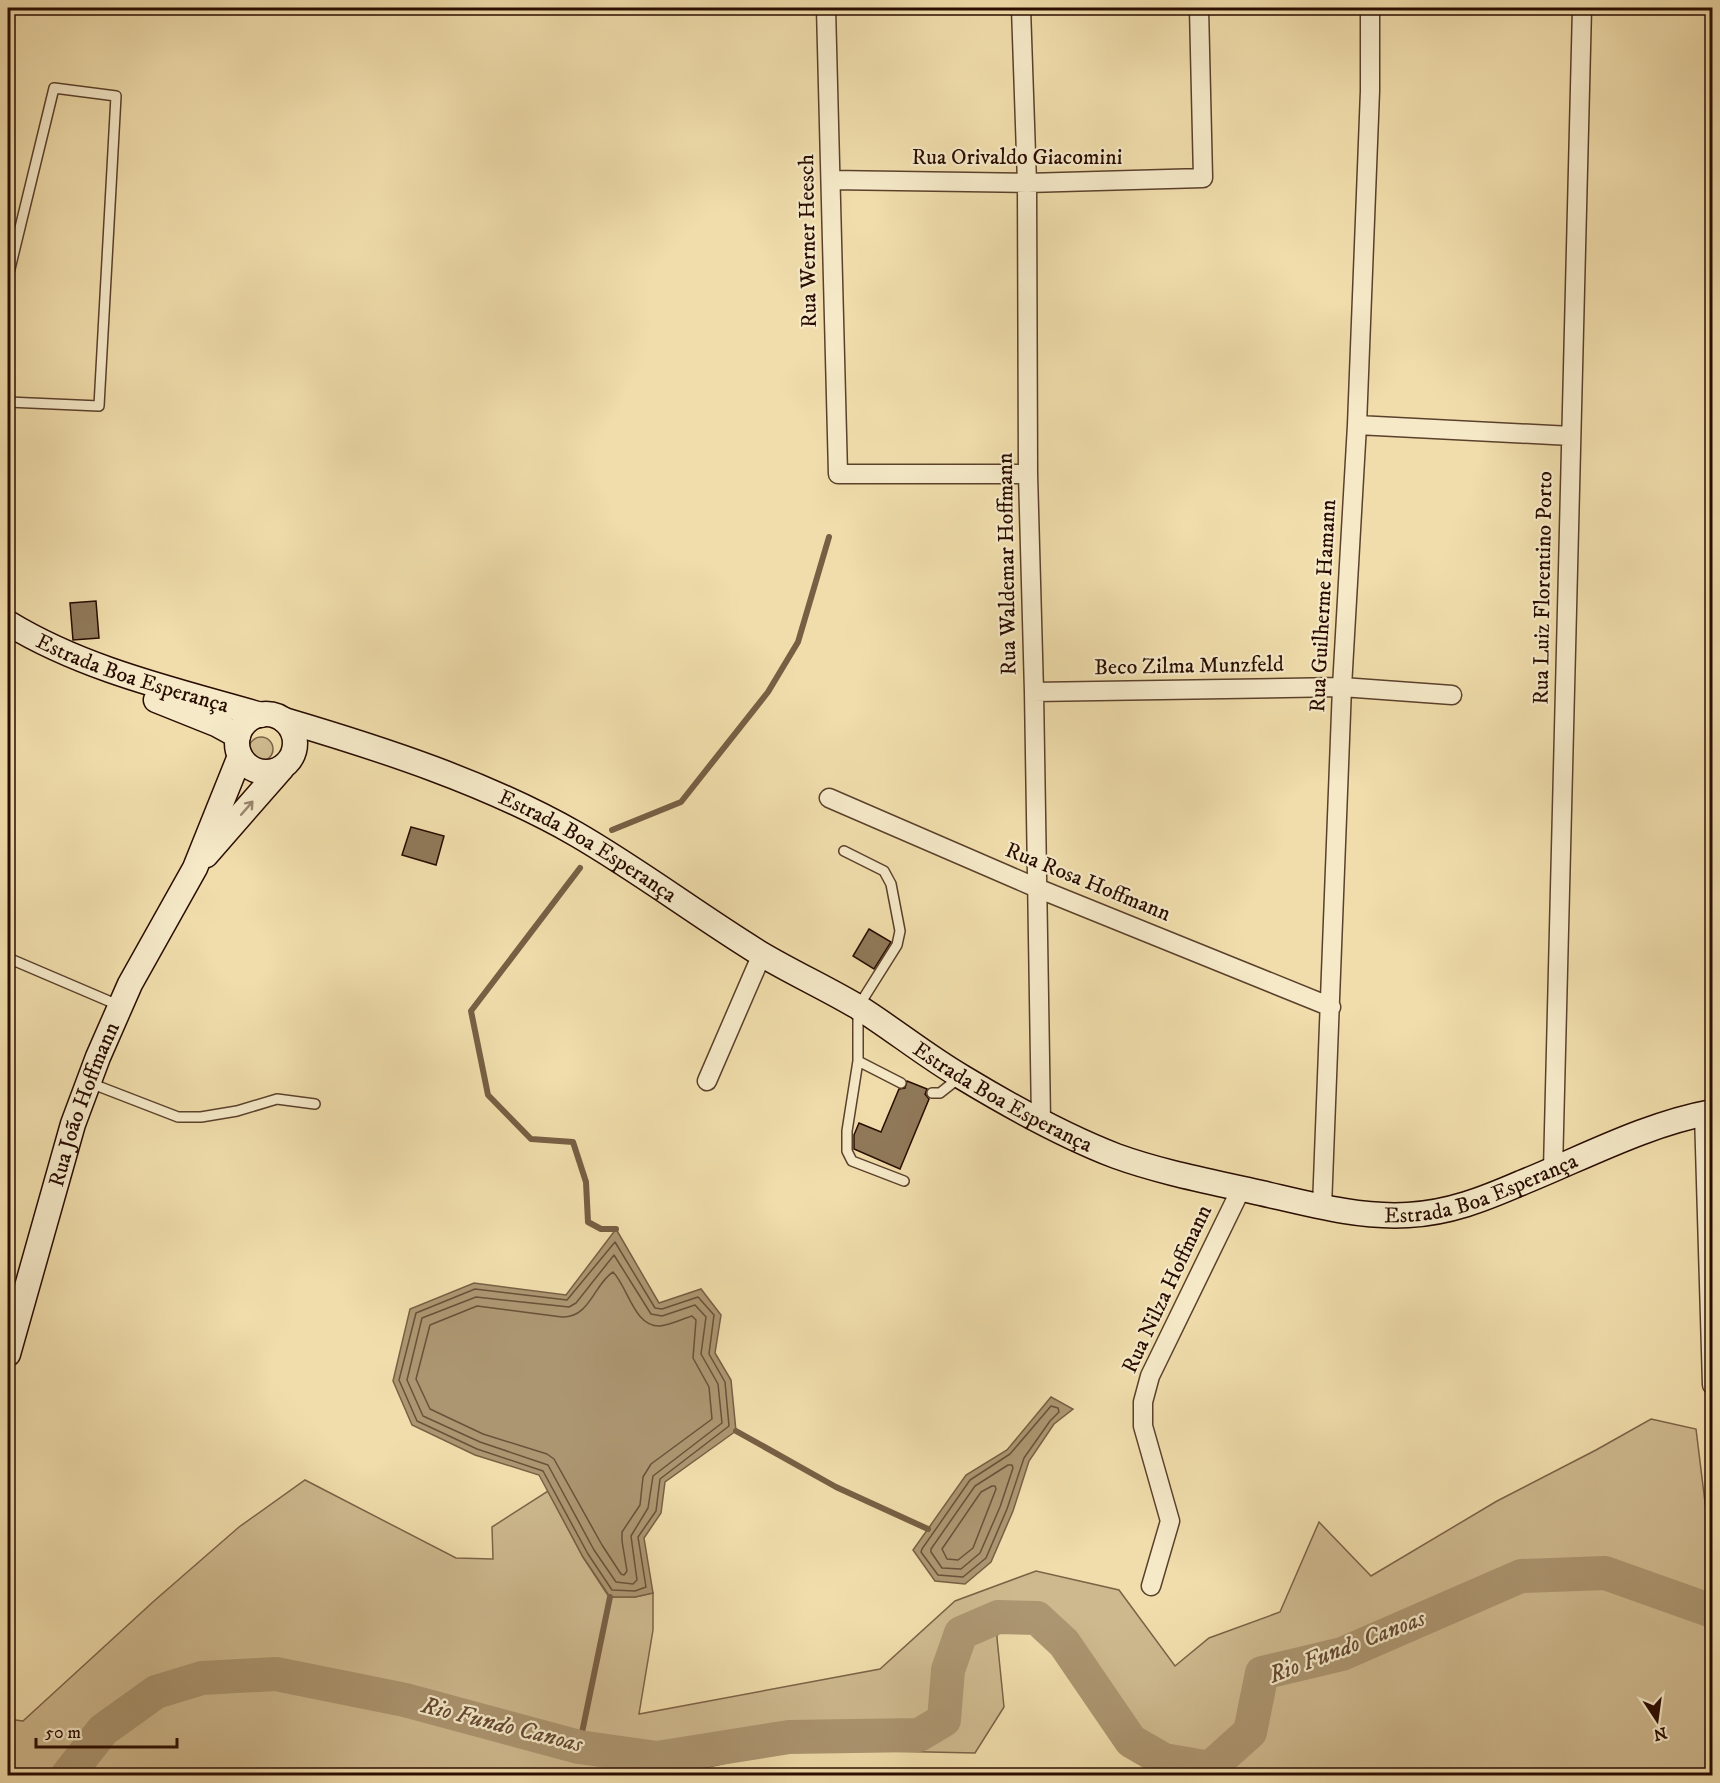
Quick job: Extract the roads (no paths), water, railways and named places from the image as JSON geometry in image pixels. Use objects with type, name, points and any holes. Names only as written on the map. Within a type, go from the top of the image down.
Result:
[{"type":"street","name":"Rua Werner Heesch","points":[[826,8],[838,474],[1028,474]]},
{"type":"street","name":"Rua Waldemar Hoffmann","points":[[1021,8],[1027,183],[1028,474],[1041,1120]]},
{"type":"street","name":"Rua Orivaldo Giacomini","points":[[831,180],[1027,183],[1203,178],[1199,8]]},
{"type":"street","name":"Rua Guilherme Hamann","points":[[1322,1207],[1341,687],[1357,425],[1370,92],[1370,8]]},
{"type":"street","name":"Rua Luiz Florentino Porto","points":[[1553,1170],[1582,8]]},
{"type":"street","points":[[1357,425],[1571,436]]},
{"type":"street","name":"Estrada Boa Esperança","points":[[8,623],[27,635],[81,660],[170,689],[347,739],[434,770],[543,816],[580,836],[762,954],[858,1007],[961,1077],[1078,1139],[1151,1167],[1322,1207],[1364,1214],[1403,1216],[1434,1214],[1485,1198],[1648,1130],[1708,1113]]},
{"type":"street","name":"Estrada Boa Esperança","points":[[8,639],[51,663],[174,706],[239,746]]},
{"type":"street","name":"Beco Zilma Munzfeld","points":[[1034,692],[1341,687],[1452,695]]},
{"type":"street","points":[[288,759],[293,733],[272,717],[246,722],[239,746],[245,764],[253,770],[273,772],[288,759],[347,739]]},
{"type":"street","name":"Rua João Hoffmann","points":[[8,1354],[73,1124],[88,1083],[130,984],[195,868],[239,746]]},
{"type":"street","name":"Rua João Hoffmann","points":[[195,868],[288,759]]},
{"type":"street","name":"Rua Rosa Hoffmann","points":[[829,798],[1037,888],[1331,1006]]},
{"type":"street","points":[[707,1081],[762,954]]},
{"type":"street","points":[[1708,1113],[1713,1385]]},
{"type":"street","name":"Rua Nilza Hoffmann","points":[[1152,1586],[1170,1521],[1143,1426],[1143,1402],[1150,1376],[1241,1189]]},
{"type":"lane","points":[[8,277],[54,88],[116,96],[99,405],[8,402]]},
{"type":"lane","points":[[8,108],[8,128]]},
{"type":"lane","points":[[844,851],[884,871],[891,884],[900,931],[897,945],[858,1007],[858,1061],[847,1131],[847,1151],[852,1161],[904,1181]]},
{"type":"lane","points":[[8,958],[121,1006]]},
{"type":"lane","points":[[858,1061],[901,1083]]},
{"type":"lane","points":[[932,1094],[940,1093],[961,1077]]},
{"type":"lane","points":[[88,1083],[178,1117],[201,1117],[237,1111],[277,1099],[315,1104]]},
{"type":"water","points":[[616,1229],[659,1303],[701,1289],[721,1315],[715,1353],[731,1380],[736,1431],[665,1482],[661,1513],[644,1538],[653,1593],[635,1597],[610,1597],[583,1557],[539,1475],[475,1455],[412,1425],[393,1381],[410,1309],[474,1283],[566,1295]]},
{"type":"water","points":[[1051,1397],[1073,1409],[1054,1424],[1029,1461],[1013,1511],[991,1562],[965,1584],[935,1581],[913,1550],[966,1475],[1007,1450]]},
{"type":"waterway","points":[[612,830],[681,802],[768,692],[798,642],[829,537]]},
{"type":"waterway","points":[[580,868],[471,1011],[488,1095],[531,1139],[573,1142],[586,1182],[588,1222],[601,1229],[616,1229]]},
{"type":"waterway","points":[[736,1431],[836,1487],[928,1529]]},
{"type":"waterway","name":"Rio Fundo Canoas","points":[[67,1776],[103,1730],[156,1692],[202,1678],[276,1674],[405,1700],[579,1747],[657,1758],[789,1737],[919,1735],[944,1720],[948,1670],[961,1633],[998,1617],[1037,1618],[1064,1643],[1131,1741],[1164,1760],[1210,1768],[1250,1732],[1262,1673],[1342,1654],[1521,1576],[1605,1573],[1712,1611]]},
{"type":"waterway","points":[[579,1747],[610,1597]]}]
